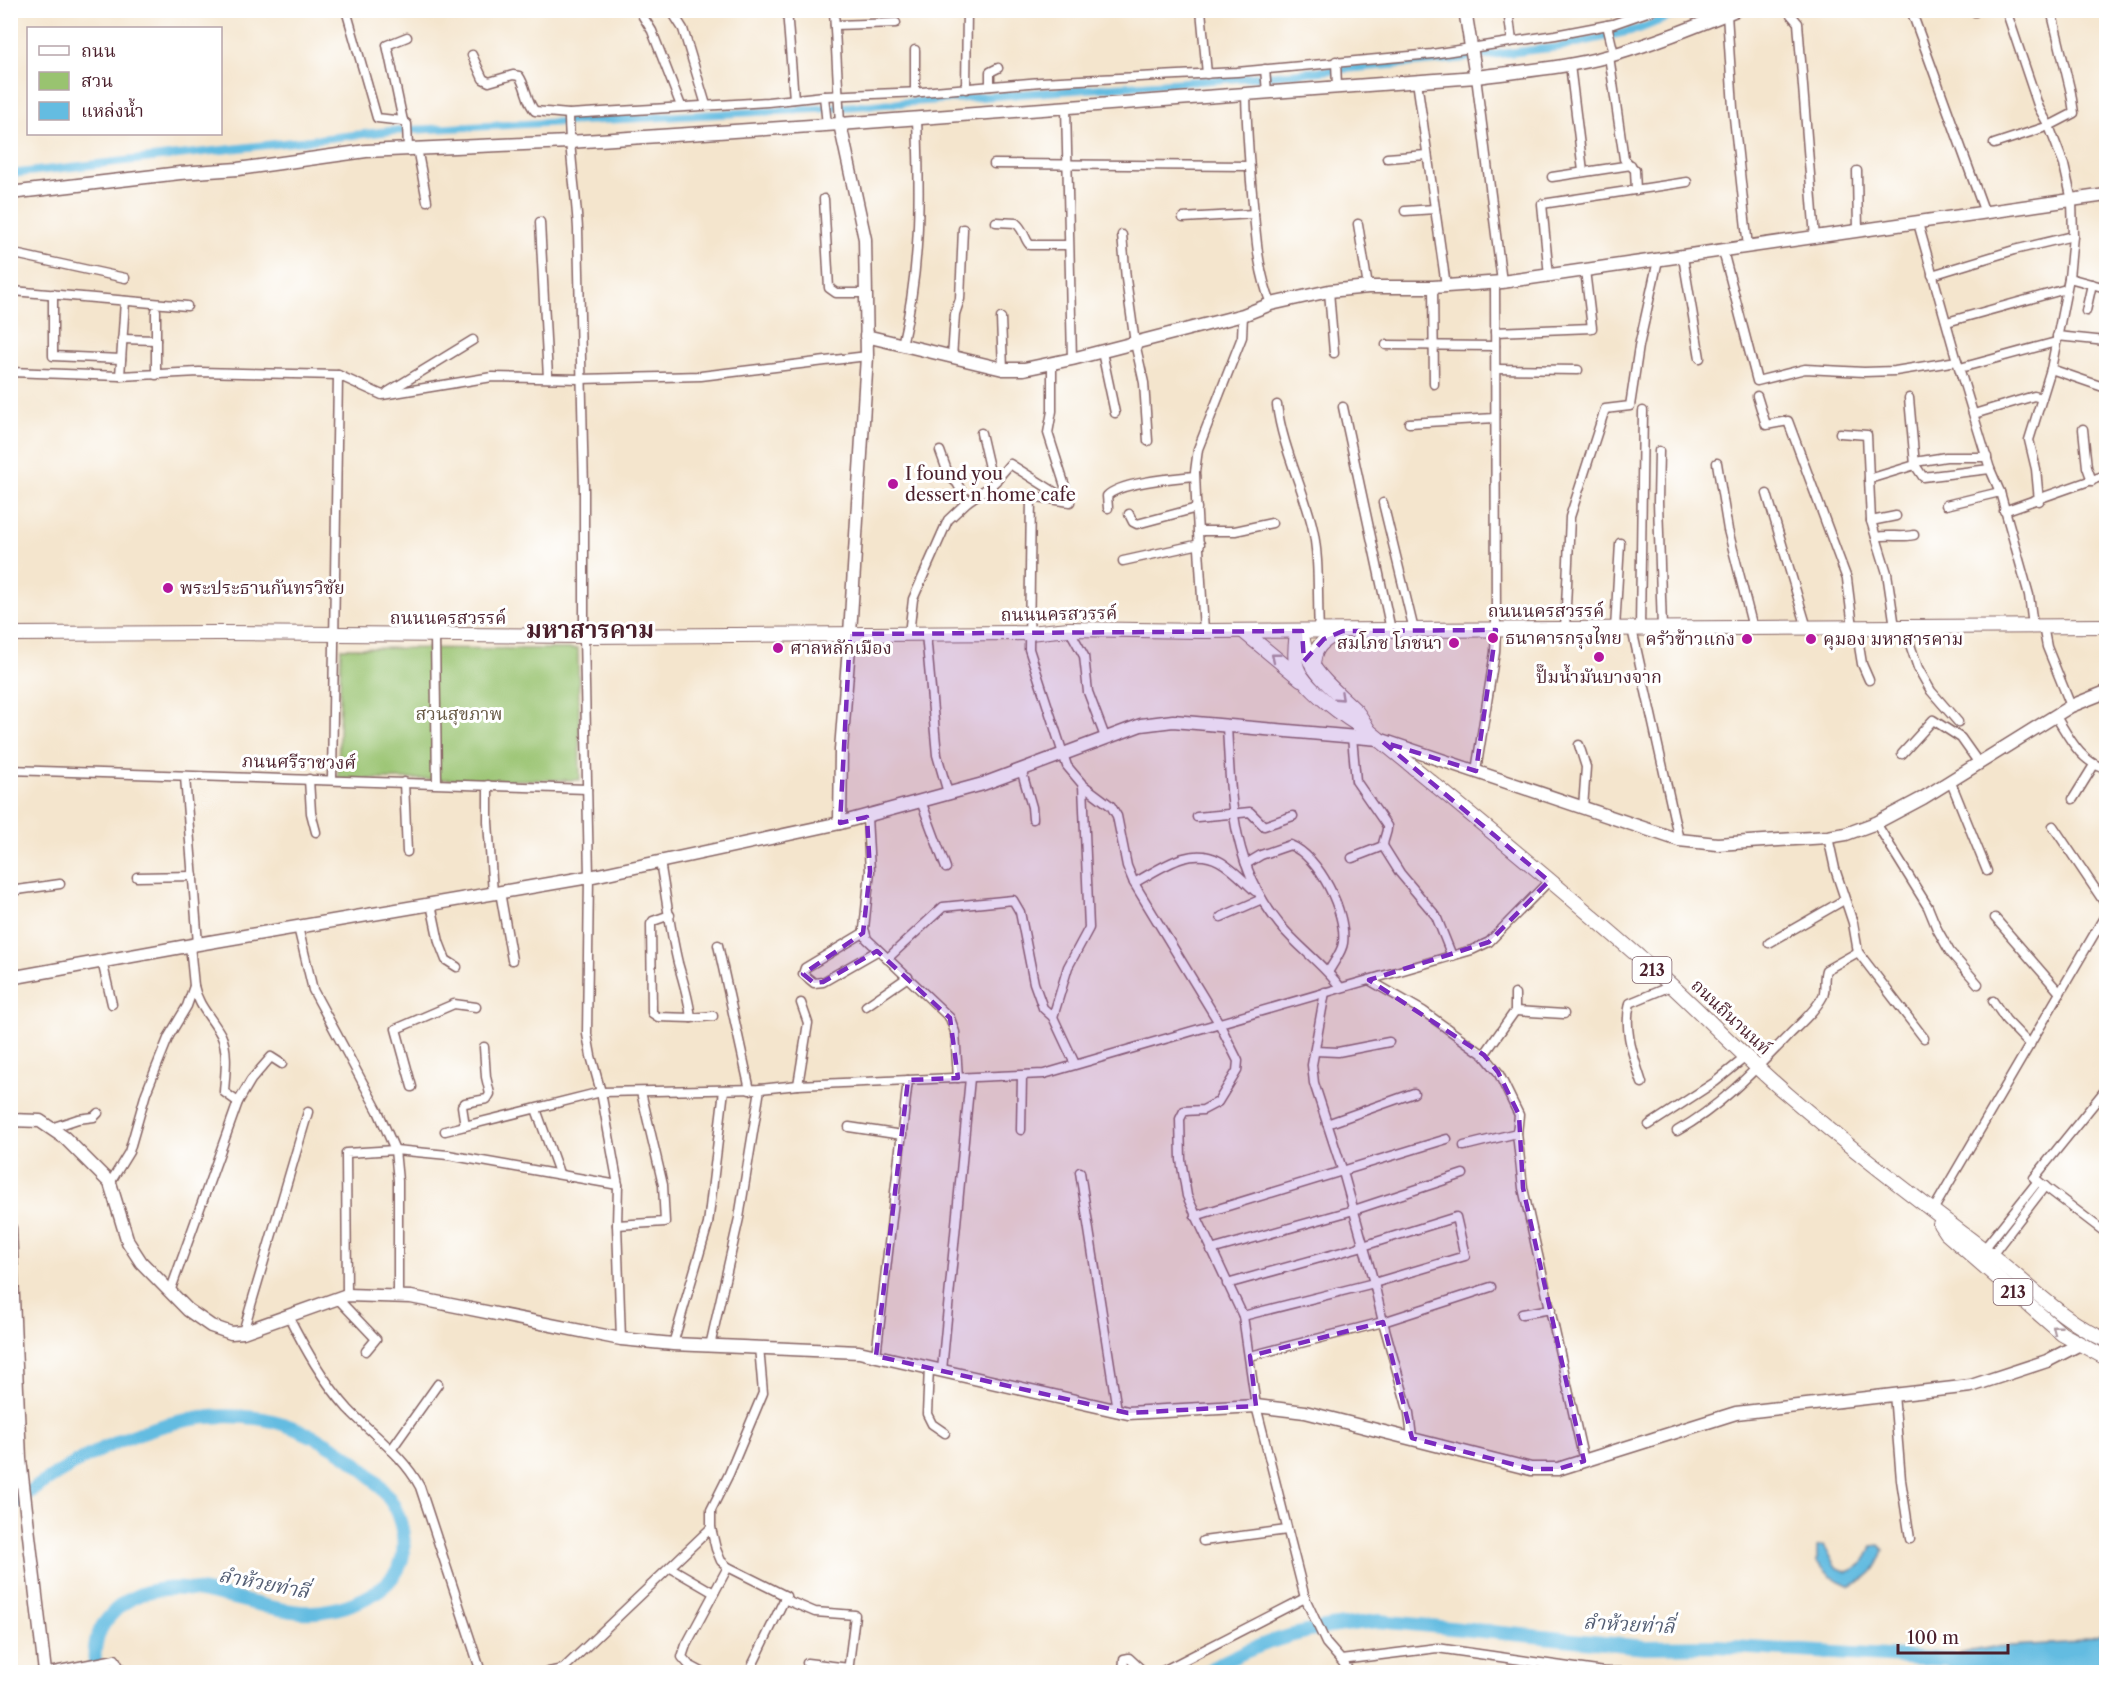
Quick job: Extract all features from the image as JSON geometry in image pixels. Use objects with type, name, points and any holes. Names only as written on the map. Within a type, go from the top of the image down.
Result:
[{"type":"main road","name":"ถนนนครสวรรค์","points":[[11,635],[218,633],[584,636],[1029,633],[1069,629],[1204,632],[2106,626]]},
{"type":"main road","points":[[1243,631],[1311,678],[1317,647],[1324,639],[1343,631]]},
{"type":"main road","name":"ถนนถีนานนท์","points":[[1300,631],[1296,665],[1311,678],[1349,721],[1374,735],[1549,881],[1671,986],[1786,1094],[1842,1141],[1932,1212],[2004,1264],[2050,1304],[2096,1336],[2106,1340]]},
{"type":"main road","name":"ถนนถีนานนท์","points":[[1932,1212],[1946,1233],[2062,1334],[2106,1358]]},
{"type":"main road","points":[[1994,1276],[2004,1264]]},
{"type":"street","points":[[346,10],[377,118],[405,122]]},
{"type":"street","points":[[639,10],[652,31],[681,106]]},
{"type":"street","points":[[671,10],[683,29],[706,105]]},
{"type":"street","points":[[787,10],[794,99]]},
{"type":"street","points":[[834,10],[838,95],[834,124]]},
{"type":"street","points":[[966,88],[968,10]]},
{"type":"street","points":[[1201,10],[1207,74]]},
{"type":"street","points":[[1466,10],[1499,283],[1495,332],[1495,652],[1476,771]]},
{"type":"street","points":[[1508,10],[1512,41]]},
{"type":"street","points":[[1624,10],[1627,20]]},
{"type":"street","points":[[472,55],[483,79],[489,82],[513,75],[519,76],[530,106],[535,111],[569,116],[838,95],[915,93],[1041,82],[1265,71],[1471,50],[1607,25],[1653,10]]},
{"type":"street","points":[[1787,10],[1795,18],[1797,24],[1815,238]]},
{"type":"street","points":[[1911,10],[1985,213]]},
{"type":"street","points":[[2006,10],[2039,108],[2049,126],[2064,165],[2072,201],[2073,236],[2069,278],[2051,369],[2029,440],[2036,469],[2039,501]]},
{"type":"street","points":[[1994,144],[2049,126],[2074,113],[2072,93],[2051,10]]},
{"type":"street","points":[[10,193],[180,173],[238,169],[411,146],[834,124],[1246,94],[1266,89],[1417,81],[1475,73],[1570,65],[1656,41],[1731,12],[1734,119],[1748,247]]},
{"type":"street","points":[[835,25],[896,22]]},
{"type":"street","points":[[1607,25],[1624,159],[1635,170],[1636,190]]},
{"type":"street","points":[[407,37],[387,45],[411,146],[427,201]]},
{"type":"street","points":[[915,50],[915,93]]},
{"type":"street","points":[[1336,63],[1337,85]]},
{"type":"street","points":[[1570,65],[1583,171]]},
{"type":"street","points":[[990,86],[990,72],[998,68]]},
{"type":"street","points":[[1265,71],[1266,89]]},
{"type":"street","points":[[1417,81],[1446,286]]},
{"type":"street","points":[[1246,94],[1248,166],[1262,278],[1271,304]]},
{"type":"street","points":[[824,96],[834,124],[865,239],[867,293],[867,356],[841,750],[840,823]]},
{"type":"street","points":[[1066,107],[1072,359]]},
{"type":"street","points":[[569,116],[578,229],[580,379],[585,499],[587,1034],[601,1092],[618,1185],[621,1339]]},
{"type":"street","points":[[902,345],[914,286],[919,238],[917,118]]},
{"type":"street","points":[[1387,158],[1427,155]]},
{"type":"street","points":[[994,164],[1248,166]]},
{"type":"street","points":[[1552,177],[1631,165]]},
{"type":"street","points":[[1857,171],[1858,232]]},
{"type":"street","points":[[1549,276],[1542,204],[1687,182]]},
{"type":"street","points":[[867,336],[1003,369],[1024,369],[1102,352],[1243,315],[1271,304],[1329,291],[1368,287],[1433,287],[1499,283],[2106,195]]},
{"type":"street","points":[[824,199],[829,288],[836,293],[867,293]]},
{"type":"street","points":[[1405,211],[1435,209]]},
{"type":"street","points":[[1183,218],[1254,214]]},
{"type":"street","points":[[540,222],[548,378]]},
{"type":"street","points":[[996,222],[1016,223],[1025,232],[1030,245],[1068,245]]},
{"type":"street","points":[[1918,223],[1958,364],[1990,470],[2000,492],[2038,626],[2071,706]]},
{"type":"street","points":[[1358,224],[1368,287]]},
{"type":"street","points":[[952,358],[955,314],[960,299],[963,229]]},
{"type":"street","points":[[1122,235],[1135,343],[1144,383],[1148,441]]},
{"type":"street","points":[[1932,275],[2014,250],[2073,236]]},
{"type":"street","points":[[1723,251],[1757,381],[1805,369],[1895,371],[1958,364],[2056,339],[2106,341]]},
{"type":"street","points":[[10,253],[125,278]]},
{"type":"street","points":[[1683,257],[1700,358]]},
{"type":"street","points":[[1565,629],[1570,517],[1605,409],[1630,406],[1639,346],[1658,260]]},
{"type":"street","points":[[1495,332],[1592,328],[1586,270]]},
{"type":"street","points":[[2069,278],[2106,288]]},
{"type":"street","points":[[2086,311],[2092,284]]},
{"type":"street","points":[[1433,287],[1434,384]]},
{"type":"street","points":[[1947,322],[2066,289]]},
{"type":"street","points":[[13,291],[187,306]]},
{"type":"street","points":[[1329,291],[1334,353]]},
{"type":"street","points":[[53,294],[53,356],[121,359]]},
{"type":"street","points":[[120,376],[125,301]]},
{"type":"street","points":[[156,311],[156,375]]},
{"type":"street","points":[[1204,632],[1195,474],[1198,449],[1242,337],[1243,315]]},
{"type":"street","points":[[1001,318],[1003,369]]},
{"type":"street","points":[[122,339],[156,340]]},
{"type":"street","points":[[382,395],[473,340]]},
{"type":"street","points":[[1386,345],[1495,346]]},
{"type":"street","points":[[1102,352],[1115,413]]},
{"type":"street","points":[[10,372],[120,376],[199,372],[338,375],[382,395],[492,377],[580,379],[701,376],[867,356]]},
{"type":"street","points":[[1052,364],[1052,411],[1048,433],[1070,502]]},
{"type":"street","points":[[1496,369],[1578,370]]},
{"type":"street","points":[[2051,369],[2106,388]]},
{"type":"street","points":[[332,779],[338,375]]},
{"type":"street","points":[[1757,396],[1766,424],[1788,421],[1847,579],[1862,664],[1869,680]]},
{"type":"street","points":[[1974,414],[2034,396],[2042,398]]},
{"type":"street","points":[[1909,398],[1915,464],[1923,477],[1990,470]]},
{"type":"street","points":[[1277,405],[1278,418],[1312,526],[1316,557],[1319,631]]},
{"type":"street","points":[[1343,407],[1391,630]]},
{"type":"street","points":[[1643,411],[1636,629],[1679,840]]},
{"type":"street","points":[[1409,423],[1495,418]]},
{"type":"street","points":[[2083,429],[2087,467],[2092,481]]},
{"type":"street","points":[[981,433],[990,472],[996,481]]},
{"type":"street","points":[[1840,433],[1867,435],[1872,521],[1899,627],[1931,691],[1958,722]]},
{"type":"street","points":[[940,451],[949,476],[957,483],[967,502]]},
{"type":"street","points":[[1659,451],[1658,502],[1662,628]]},
{"type":"street","points":[[1869,478],[1915,464],[1946,458],[1987,457]]},
{"type":"street","points":[[1717,463],[1728,530],[1753,628]]},
{"type":"street","points":[[909,634],[913,599],[948,520],[967,502],[996,481],[1010,464],[1070,502]]},
{"type":"street","points":[[1139,479],[1168,474],[1195,474]]},
{"type":"street","points":[[1108,508],[1107,496],[1118,489],[1195,474]]},
{"type":"street","points":[[2004,512],[2106,475]]},
{"type":"street","points":[[1946,505],[2000,492]]},
{"type":"street","points":[[1767,494],[1807,628]]},
{"type":"street","points":[[1070,502],[1031,496],[1029,649],[1067,766],[1083,785],[1111,806],[1117,816],[1127,866],[1134,884],[1219,1023],[1238,1061],[1237,1071],[1218,1102],[1203,1110],[1184,1111],[1180,1119],[1181,1160],[1187,1196],[1243,1316],[1256,1406],[1306,1600],[1326,1643],[1350,1672]]},
{"type":"street","points":[[1383,503],[1414,630]]},
{"type":"street","points":[[1130,514],[1133,522],[1137,524],[1197,508]]},
{"type":"street","points":[[1872,521],[1896,516]]},
{"type":"street","points":[[1199,531],[1235,531],[1272,523]]},
{"type":"street","points":[[1876,537],[1889,534],[1904,537],[1914,535]]},
{"type":"street","points":[[1615,629],[1620,543]]},
{"type":"street","points":[[1123,561],[1200,544]]},
{"type":"street","points":[[1069,629],[1084,656],[1088,692],[1105,737]]},
{"type":"street","points":[[926,634],[937,755],[948,794]]},
{"type":"street","points":[[435,636],[437,783]]},
{"type":"street","points":[[10,978],[194,944],[588,877],[840,823],[983,784],[1141,725],[1173,721],[1352,737],[1374,735],[1679,840],[1714,844],[1828,837],[1846,834],[1876,824],[2055,715],[2106,692]]},
{"type":"street","points":[[2055,715],[2082,755],[2094,765],[2106,769]]},
{"type":"street","points":[[1902,754],[1934,720],[1960,738],[1978,762]]},
{"type":"street","points":[[1227,726],[1233,813],[1246,864],[1259,896]]},
{"type":"street","points":[[1352,737],[1356,781],[1387,826],[1388,832],[1383,846],[1400,873],[1436,916],[1452,956]]},
{"type":"street","points":[[1579,746],[1586,767],[1583,808]]},
{"type":"street","points":[[2073,799],[2094,765]]},
{"type":"street","points":[[1021,769],[1032,807],[1033,819]]},
{"type":"street","name":"ภนนศรีราชวงศ์","points":[[10,770],[587,789]]},
{"type":"street","points":[[185,777],[193,876],[194,986],[197,999],[220,1033],[224,1044],[224,1092],[238,1102]]},
{"type":"street","points":[[309,779],[311,813],[316,832]]},
{"type":"street","points":[[1950,780],[1987,871]]},
{"type":"street","points":[[404,782],[407,852]]},
{"type":"street","points":[[488,785],[488,822],[497,892],[512,960]]},
{"type":"street","points":[[1053,1017],[1068,967],[1089,928],[1083,785]]},
{"type":"street","points":[[921,801],[946,868]]},
{"type":"street","points":[[1197,817],[1250,812],[1264,826],[1293,816]]},
{"type":"street","points":[[867,817],[870,871],[864,929],[867,939],[950,1018],[955,1032],[958,1078]]},
{"type":"street","points":[[1876,824],[1928,907],[1936,929],[1950,952],[1978,984]]},
{"type":"street","points":[[2053,826],[2106,905]]},
{"type":"street","points":[[1828,837],[1858,952],[1924,1038]]},
{"type":"street","points":[[1246,864],[1261,855],[1290,845],[1310,857],[1333,894],[1341,923],[1343,943],[1329,972]]},
{"type":"street","points":[[1352,858],[1383,846]]},
{"type":"street","points":[[1134,884],[1189,855],[1206,855],[1221,861],[1259,896],[1281,926],[1329,972],[1340,987]]},
{"type":"street","points":[[660,862],[691,1017]]},
{"type":"street","points":[[137,877],[193,876]]},
{"type":"street","points":[[444,1131],[601,1092],[760,1089],[798,1085],[1044,1074],[1452,956],[1489,942],[1549,881]]},
{"type":"street","points":[[10,891],[60,884]]},
{"type":"street","points":[[1221,917],[1259,896]]},
{"type":"street","points":[[887,959],[943,907],[1013,900],[1020,912],[1034,983],[1043,1008],[1053,1017],[1075,1064]]},
{"type":"street","points":[[1769,943],[1844,900]]},
{"type":"street","points":[[431,904],[446,960],[457,968]]},
{"type":"street","points":[[670,915],[653,921],[651,924],[652,1013],[658,1017],[713,1016]]},
{"type":"street","points":[[1932,1212],[2106,915]]},
{"type":"street","points":[[1995,918],[2060,993]]},
{"type":"street","points":[[298,927],[313,990],[378,1111],[395,1150],[398,1181],[398,1296]]},
{"type":"street","points":[[865,932],[804,968],[802,974],[814,983],[822,982],[877,951]]},
{"type":"street","points":[[718,945],[750,1089]]},
{"type":"street","points":[[1677,1131],[1701,1117],[1758,1067],[1816,1006],[1824,993],[1822,980],[1826,970],[1858,952]]},
{"type":"street","points":[[102,961],[112,1004]]},
{"type":"street","points":[[866,1006],[908,977]]},
{"type":"street","points":[[1369,980],[1423,1011],[1484,1054],[1498,1072],[1519,1115],[1517,1133],[1523,1188],[1584,1461]]},
{"type":"street","points":[[110,1182],[129,1152],[146,1093],[169,1036],[187,1006],[194,986]]},
{"type":"street","points":[[1642,1083],[1631,1047],[1626,1018],[1630,1003],[1671,986]]},
{"type":"street","points":[[1325,992],[1312,1065],[1314,1083],[1364,1246],[1409,1413],[1412,1438]]},
{"type":"street","points":[[1484,1054],[1515,1011],[1515,994]]},
{"type":"street","points":[[1993,1000],[2006,1020],[2030,1045]]},
{"type":"street","points":[[798,1085],[808,1023],[801,1003]]},
{"type":"street","points":[[412,1087],[396,1029],[454,1004],[476,1007]]},
{"type":"street","points":[[1515,1011],[1564,1014]]},
{"type":"street","points":[[1315,1052],[1338,1052],[1389,1042]]},
{"type":"street","points":[[465,1126],[462,1106],[487,1099],[490,1094],[486,1077],[484,1047]]},
{"type":"street","points":[[1649,1125],[1715,1082],[1747,1056]]},
{"type":"street","points":[[171,1292],[238,1102],[251,1080],[271,1057],[282,1064]]},
{"type":"street","points":[[1021,1130],[1022,1076]]},
{"type":"street","points":[[945,1433],[932,1424],[927,1414],[936,1369],[970,1078]]},
{"type":"street","points":[[876,1356],[908,1080]]},
{"type":"street","points":[[711,1346],[739,1218],[760,1089]]},
{"type":"street","points":[[2106,1089],[2034,1178],[2106,1233]]},
{"type":"street","points":[[673,1344],[708,1224],[724,1090]]},
{"type":"street","points":[[617,1224],[665,1222],[663,1185],[641,1092]]},
{"type":"street","points":[[1328,1125],[1414,1093]]},
{"type":"street","points":[[536,1108],[559,1173]]},
{"type":"street","points":[[243,1332],[308,1112]]},
{"type":"street","points":[[51,1128],[78,1119],[94,1117],[98,1113]]},
{"type":"street","points":[[10,1119],[40,1121],[65,1138],[110,1182],[128,1242],[141,1262],[188,1310],[211,1326],[231,1333],[243,1332],[343,1297],[411,1297],[621,1339],[673,1344],[859,1352],[1117,1410],[1146,1413],[1256,1406],[1305,1412],[1531,1469],[1558,1469],[1736,1413],[1971,1386],[2047,1361],[2080,1344]]},
{"type":"street","points":[[849,1127],[902,1135]]},
{"type":"street","points":[[1464,1146],[1517,1133]]},
{"type":"street","points":[[1195,1216],[1447,1139]]},
{"type":"street","points":[[366,1351],[376,1339],[343,1297],[346,1153],[395,1150],[448,1155],[618,1185]]},
{"type":"street","points":[[1080,1172],[1117,1410]]},
{"type":"street","points":[[1211,1250],[1353,1210],[1463,1174]]},
{"type":"street","points":[[1988,1252],[2042,1183]]},
{"type":"street","points":[[1227,1284],[1364,1246],[1456,1217],[1465,1256],[1374,1283],[1243,1316]]},
{"type":"street","points":[[10,1228],[16,1458],[50,1672],[115,1659],[122,1672]]},
{"type":"street","points":[[1250,1356],[1383,1322],[1491,1287]]},
{"type":"street","points":[[1522,1314],[1551,1309]]},
{"type":"street","points":[[288,1315],[320,1373],[334,1391],[413,1473],[420,1487],[481,1672]]},
{"type":"street","points":[[749,1672],[786,1596],[728,1567],[721,1561],[711,1528],[711,1510],[734,1464],[763,1393],[759,1347]]},
{"type":"street","points":[[392,1450],[438,1384]]},
{"type":"street","points":[[1893,1394],[1900,1480],[1910,1539]]},
{"type":"street","points":[[549,1672],[563,1669],[711,1528]]},
{"type":"street","points":[[1203,1541],[1287,1530]]},
{"type":"street","points":[[702,1672],[689,1665],[682,1657],[686,1645],[728,1567]]},
{"type":"street","points":[[670,1568],[714,1593]]},
{"type":"street","points":[[784,1599],[815,1612],[855,1615],[849,1670],[807,1663]]},
{"type":"street","points":[[1161,1672],[1306,1600]]},
{"type":"street","points":[[1341,1660],[1437,1648],[1604,1672],[1655,1672]]},
{"type":"street","points":[[1124,1672],[1124,1659],[1129,1658],[1144,1672]]},
{"type":"highlighted area","points":[[1496,630],[1476,771],[1383,742],[1549,881],[1489,942],[1369,980],[1484,1055],[1498,1072],[1519,1115],[1523,1188],[1584,1461],[1558,1469],[1531,1469],[1412,1438],[1383,1322],[1250,1356],[1256,1406],[1128,1413],[876,1356],[908,1080],[958,1078],[950,1018],[877,951],[823,982],[814,983],[803,974],[863,933],[870,871],[867,817],[840,823],[850,634],[1302,631],[1304,661],[1324,639],[1343,631]]},
{"type":"green space","name":"สวนสุขภาพ","points":[[341,648],[578,649],[580,780],[338,779]]},
{"type":"water","points":[[1879,1545],[1884,1550],[1878,1564],[1868,1576],[1851,1586],[1830,1576],[1817,1562],[1817,1547],[1823,1546],[1836,1567],[1847,1572],[1857,1568],[1863,1562],[1872,1546]]},
{"type":"water","points":[[2106,1632],[2106,1672],[1956,1672],[1936,1658],[1993,1647],[2067,1643]]},
{"type":"waterway","points":[[10,174],[390,131],[816,109],[1252,77],[1447,60],[1559,47],[1639,29],[1686,10]]},
{"type":"waterway","name":"ลำห้วยท่าลี่","points":[[10,1506],[65,1469],[125,1438],[157,1427],[223,1416],[272,1421],[294,1428],[326,1443],[365,1471],[382,1488],[394,1506],[403,1534],[401,1563],[389,1581],[370,1595],[338,1608],[301,1612],[196,1590],[170,1589],[145,1592],[123,1604],[103,1625],[95,1648],[97,1672]]},
{"type":"waterway","name":"ลำห้วยท่าลี่","points":[[1206,1672],[1247,1651],[1290,1636],[1333,1626],[1379,1621],[1645,1647],[1716,1646],[1955,1660]]},
{"type":"place","name":"I found you dessert n home cafe","points":[[893,484]]},
{"type":"place","name":"พระประธานกันทรวิชัย","points":[[168,588]]},
{"type":"place","name":"ธนาคารกรุงไทย","points":[[1493,638]]},
{"type":"place","name":"ครัวข้าวแกง","points":[[1747,639]]},
{"type":"place","name":"คุมอง มหาสารคาม","points":[[1811,639]]},
{"type":"place","name":"สมโภช โภชนา","points":[[1454,643]]},
{"type":"place","name":"ศาลหลักเมือง","points":[[778,648]]},
{"type":"place","name":"ปั๊มน้ำมันบางจาก","points":[[1599,657]]},
{"type":"district","name":"มหาสารคาม","points":[[590,629]]}]
